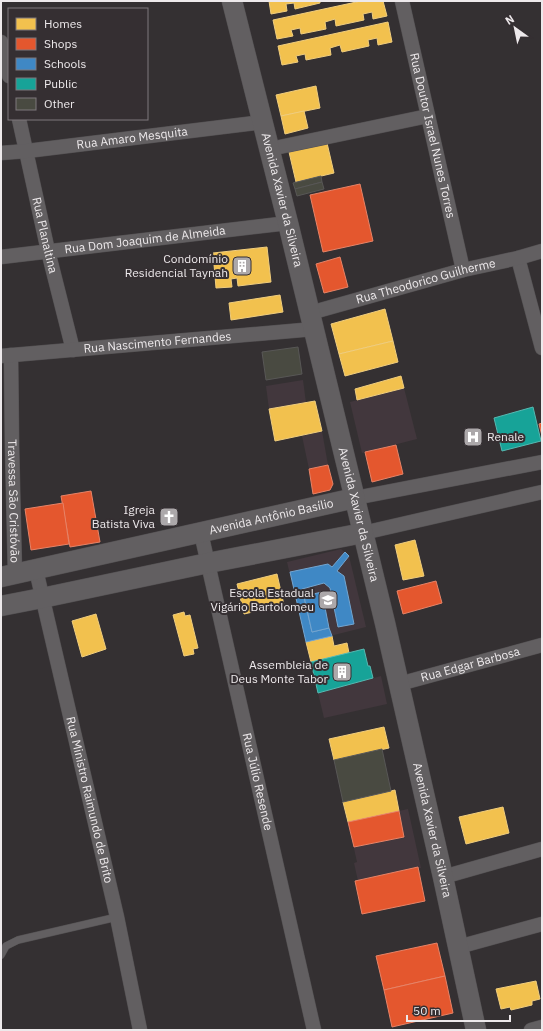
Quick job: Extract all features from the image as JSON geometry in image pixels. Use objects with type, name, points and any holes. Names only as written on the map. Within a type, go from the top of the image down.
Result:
[{"type":"main road","name":"Avenida Xavier da Silveira","points":[[232,1],[270,149],[355,498],[443,877],[476,1030]]},
{"type":"main road","name":"Avenida Antônio Basílio","points":[[8,576],[355,498]]},
{"type":"main road","points":[[1,606],[208,562],[363,533]]},
{"type":"street","name":"Rua Doutor Israel Nunes Torres","points":[[402,1],[463,270]]},
{"type":"street","points":[[1,42],[8,72]]},
{"type":"street","points":[[270,149],[428,116]]},
{"type":"street","name":"Rua Planaltina","points":[[19,120],[48,251],[73,350]]},
{"type":"street","name":"Rua Amaro Mesquita","points":[[1,153],[263,122]]},
{"type":"street","name":"Rua Dom Joaquim de Almeida","points":[[1,257],[288,223]]},
{"type":"street","name":"Rua Theodorico Guilherme","points":[[312,321],[463,270],[542,251]]},
{"type":"street","points":[[518,258],[542,348]]},
{"type":"street","name":"Rua Nascimento Fernandes","points":[[6,356],[73,350],[312,321]]},
{"type":"street","name":"Travessa São Cristóvão","points":[[6,356],[8,576]]},
{"type":"street","name":"Avenida Antônio Basílio","points":[[355,498],[542,462]]},
{"type":"street","points":[[363,533],[542,492]]},
{"type":"street","name":"Rua Júlio Resende","points":[[201,533],[314,1030]]},
{"type":"street","name":"Rua Ministro Raimundo de Brito","points":[[36,570],[117,917],[140,1030]]},
{"type":"street","name":"Rua Edgar Barbosa","points":[[399,684],[542,645]]},
{"type":"street","points":[[443,877],[542,849]]},
{"type":"street","points":[[458,947],[542,924]]},
{"type":"street","points":[[531,1030],[542,1028]]},
{"type":"lane","points":[[1,955],[6,946],[18,940],[117,917]]},
{"type":"shaded area","points":[[303,380],[306,403],[269,409],[266,386]]},
{"type":"shaded area","points":[[404,388],[417,439],[362,453],[350,402]]},
{"type":"shaded area","points":[[322,431],[328,465],[309,469],[302,436]]},
{"type":"shaded area","name":"Escola Estadual Vigário Bartolomeu","points":[[341,549],[349,556],[366,627],[306,642],[287,562]]},
{"type":"shaded area","points":[[381,676],[387,704],[324,718],[318,693]]},
{"type":"shaded area","points":[[408,809],[421,868],[358,881],[354,863],[357,862],[348,822]]},
{"type":"building: Homes","points":[[269,1],[320,1],[320,3],[295,9],[294,3],[286,4],[287,11],[271,14]]},
{"type":"building: Homes","points":[[361,1],[383,1],[387,16],[373,19],[372,12],[363,14],[364,20],[336,26],[335,19],[325,22],[326,29],[301,34],[300,28],[291,30],[293,36],[277,39],[273,20]]},
{"type":"building: Homes","points":[[388,22],[392,42],[378,45],[377,38],[368,40],[369,46],[342,52],[340,45],[330,48],[331,55],[306,60],[305,54],[296,56],[298,62],[282,65],[278,46]]},
{"type":"building: Homes","points":[[316,86],[320,108],[281,116],[276,95]]},
{"type":"building: Homes","points":[[304,111],[308,128],[285,134],[281,116]]},
{"type":"building: Homes","points":[[327,143],[334,173],[296,182],[289,152]]},
{"type":"building: Homes","name":"Condomínio Residencial Taynah","points":[[267,247],[271,282],[238,286],[237,278],[231,279],[232,287],[216,288],[213,253]]},
{"type":"building: Homes","points":[[280,295],[283,312],[231,320],[229,303]]},
{"type":"building: Homes","points":[[385,309],[393,341],[339,354],[331,324]]},
{"type":"building: Homes","points":[[393,341],[398,362],[345,376],[339,354]]},
{"type":"building: Homes","points":[[401,376],[404,388],[357,400],[355,389]]},
{"type":"building: Homes","points":[[315,401],[322,431],[275,441],[269,409]]},
{"type":"building: Homes","points":[[415,540],[424,576],[403,580],[395,545]]},
{"type":"building: Homes","points":[[277,574],[284,605],[244,614],[237,584]]},
{"type":"building: Homes","points":[[184,612],[185,616],[190,615],[198,648],[193,649],[194,654],[184,656],[173,615]]},
{"type":"building: Homes","points":[[96,614],[106,649],[82,657],[72,621]]},
{"type":"building: Homes","points":[[332,636],[334,646],[347,643],[349,653],[311,662],[306,642]]},
{"type":"building: Homes","points":[[384,727],[389,748],[334,760],[329,739]]},
{"type":"building: Homes","points":[[395,790],[399,811],[348,822],[343,802]]},
{"type":"building: Homes","points":[[503,807],[509,833],[466,844],[459,817]]},
{"type":"building: Homes","points":[[536,981],[540,999],[532,1001],[532,1005],[511,1010],[510,1007],[501,1009],[496,989]]},
{"type":"building: Shops","points":[[360,184],[373,241],[323,252],[310,195]]},
{"type":"building: Shops","points":[[340,257],[348,287],[324,293],[316,264]]},
{"type":"building: Shops","points":[[542,423],[542,436],[539,424]]},
{"type":"building: Shops","points":[[396,445],[403,474],[372,482],[365,452]]},
{"type":"building: Shops","points":[[328,465],[333,484],[330,490],[313,494],[309,469]]},
{"type":"building: Shops","points":[[91,491],[100,542],[70,547],[61,496]]},
{"type":"building: Shops","points":[[63,503],[69,544],[31,550],[25,509]]},
{"type":"building: Shops","points":[[436,581],[442,603],[403,614],[397,591]]},
{"type":"building: Shops","points":[[399,811],[404,837],[354,847],[348,822]]},
{"type":"building: Shops","points":[[418,867],[425,901],[362,914],[355,881]]},
{"type":"building: Shops","points":[[437,943],[445,976],[384,990],[376,956]]},
{"type":"building: Shops","points":[[445,976],[453,1013],[392,1027],[384,990]]},
{"type":"building: Schools","points":[[345,552],[349,556],[337,571],[344,576],[354,624],[338,627],[330,588],[324,583],[302,589],[312,632],[329,628],[332,636],[306,642],[290,572],[328,564],[332,567]]},
{"type":"building: Schools","points":[[322,592],[329,628],[312,632],[304,596]]},
{"type":"building: Public","points":[[533,407],[541,441],[502,451],[494,418]]},
{"type":"building: Public","name":"Assembleia de Deus Monte Tabor","points":[[364,649],[368,666],[370,666],[373,678],[318,693],[311,662]]},
{"type":"building: Other","points":[[321,176],[322,182],[295,189],[293,183]]},
{"type":"building: Other","points":[[322,182],[324,189],[297,196],[295,189]]},
{"type":"building: Other","points":[[298,347],[302,374],[266,380],[262,352]]},
{"type":"building: Other","points":[[382,749],[391,791],[343,802],[334,760]]},
{"type":"place","name":"Condomínio Residencial Taynah","points":[[242,266]]},
{"type":"place","name":"Renale","points":[[473,437]]},
{"type":"place","name":"Igreja Batista Viva","points":[[169,517]]},
{"type":"place","name":"Escola Estadual Vigário Bartolomeu","points":[[328,600]]},
{"type":"place","name":"Assembleia de Deus Monte Tabor","points":[[342,672]]}]
